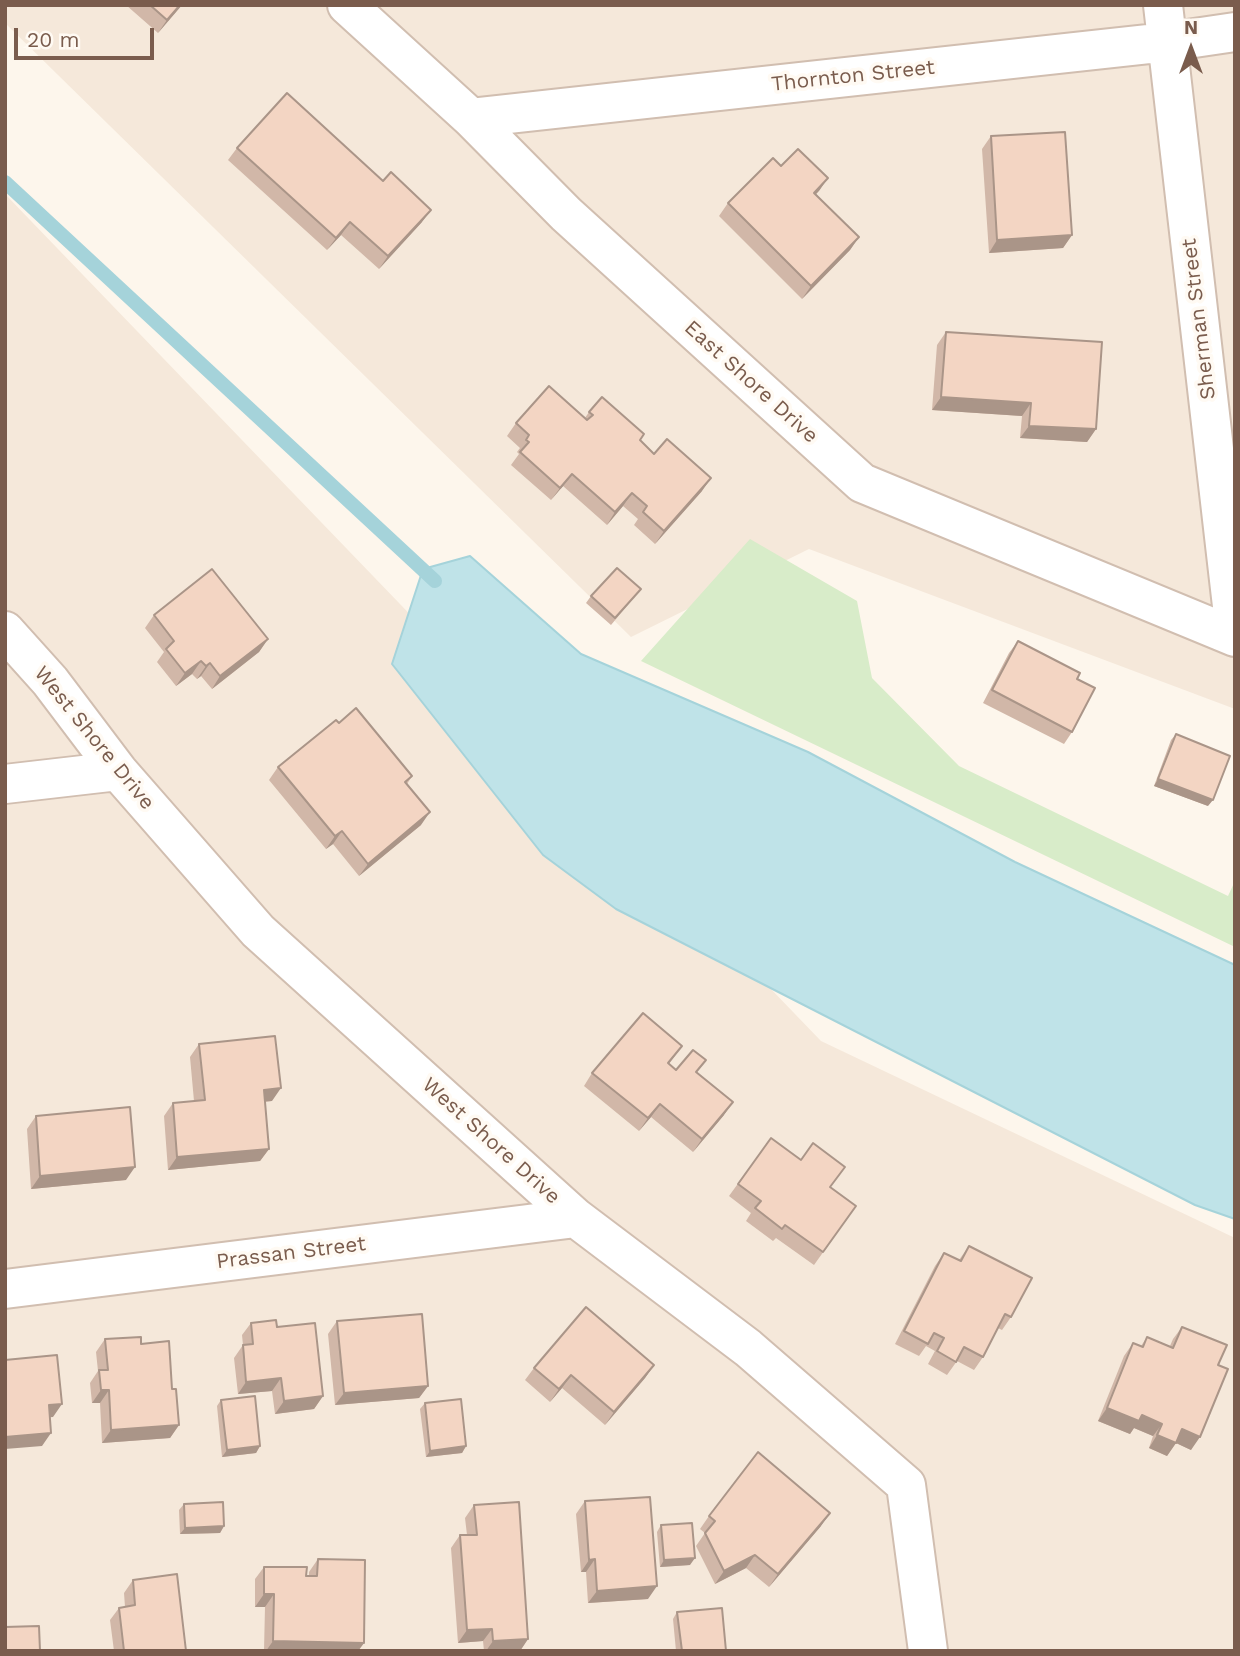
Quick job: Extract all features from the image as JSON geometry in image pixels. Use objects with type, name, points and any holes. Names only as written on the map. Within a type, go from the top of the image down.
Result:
[{"type":"street","name":"East Shore Drive","points":[[347,5],[471,118],[566,214],[862,483],[1235,635]]},
{"type":"street","name":"Thornton Street","points":[[471,118],[1165,24],[1235,32]]},
{"type":"street","name":"Sherman Street","points":[[1165,24],[1235,635]]},
{"type":"street","name":"West Shore Drive","points":[[5,631],[50,681],[118,771],[258,931],[576,1218],[748,1348],[906,1485],[928,1651]]},
{"type":"street","points":[[5,784],[118,771]]},
{"type":"street","name":"Prassan Street","points":[[5,1289],[576,1218]]},
{"type":"shaded area","points":[[5,5],[1235,5],[1235,709],[809,549],[631,637],[5,23]]},
{"type":"shaded area","points":[[5,194],[821,1041],[1235,1238],[1235,1651],[5,1651]]},
{"type":"green space","points":[[750,539],[857,601],[872,678],[959,766],[1228,896],[1235,881],[1235,947],[641,661]]},
{"type":"water","points":[[470,556],[581,654],[808,752],[1015,862],[1235,965],[1235,1219],[1195,1205],[616,909],[543,855],[392,664],[423,569]]},
{"type":"building","points":[[150,5],[180,5],[167,20]]},
{"type":"building","points":[[287,93],[383,181],[391,172],[431,210],[388,256],[350,222],[336,238],[237,148]]},
{"type":"building","points":[[1065,132],[1072,235],[997,240],[991,136]]},
{"type":"building","points":[[798,149],[828,178],[814,193],[859,237],[811,286],[728,203],[773,158],[781,166]]},
{"type":"building","points":[[946,332],[1102,342],[1096,429],[1029,426],[1031,403],[941,397]]},
{"type":"building","points":[[549,386],[587,420],[593,415],[589,412],[602,397],[644,434],[640,440],[654,454],[667,439],[711,478],[664,531],[643,512],[647,506],[632,493],[615,512],[572,474],[560,488],[520,452],[529,442],[526,440],[529,435],[516,423]]},
{"type":"building","points":[[617,568],[641,589],[615,618],[591,596]]},
{"type":"building","points":[[212,569],[268,639],[220,676],[210,663],[206,666],[201,661],[185,673],[166,649],[174,641],[154,615]]},
{"type":"building","points":[[1018,641],[1080,673],[1077,679],[1095,688],[1072,732],[992,690]]},
{"type":"building","points":[[356,708],[412,776],[405,782],[430,812],[368,864],[342,831],[335,836],[278,767],[336,720],[339,723]]},
{"type":"building","points":[[1176,734],[1230,756],[1213,800],[1158,779]]},
{"type":"building","points":[[643,1013],[682,1046],[668,1063],[676,1070],[693,1050],[706,1060],[696,1072],[733,1102],[702,1139],[660,1104],[648,1118],[592,1073]]},
{"type":"building","points":[[275,1036],[281,1088],[264,1090],[269,1149],[177,1157],[173,1103],[205,1100],[199,1044]]},
{"type":"building","points":[[130,1107],[135,1167],[40,1176],[36,1116]]},
{"type":"building","points":[[771,1138],[801,1160],[813,1143],[845,1167],[830,1187],[856,1206],[823,1252],[785,1225],[782,1229],[755,1208],[761,1201],[738,1184]]},
{"type":"building","points":[[969,1246],[1032,1278],[1011,1317],[1005,1314],[983,1357],[964,1347],[956,1362],[937,1351],[944,1338],[934,1333],[928,1344],[904,1331],[944,1253],[961,1261]]},
{"type":"building","points":[[586,1307],[654,1365],[614,1412],[571,1375],[559,1389],[534,1368]]},
{"type":"building","points":[[422,1314],[428,1386],[344,1393],[337,1321]]},
{"type":"building","points":[[276,1320],[277,1327],[315,1323],[323,1396],[284,1401],[281,1378],[246,1382],[243,1345],[253,1344],[251,1323]]},
{"type":"building","points":[[1182,1327],[1227,1345],[1218,1365],[1228,1369],[1200,1437],[1182,1429],[1176,1443],[1157,1435],[1162,1424],[1142,1415],[1139,1421],[1107,1408],[1133,1343],[1143,1347],[1147,1337],[1173,1348]]},
{"type":"building","points":[[141,1337],[141,1344],[169,1341],[172,1389],[176,1389],[179,1425],[111,1430],[109,1390],[101,1390],[99,1370],[108,1370],[105,1339]]},
{"type":"building","points":[[57,1355],[62,1404],[49,1405],[51,1433],[5,1437],[5,1360]]},
{"type":"building","points":[[255,1396],[260,1446],[227,1450],[221,1400]]},
{"type":"building","points":[[461,1399],[466,1446],[430,1451],[425,1403]]},
{"type":"building","points":[[758,1452],[830,1513],[778,1574],[755,1555],[724,1571],[705,1533],[715,1521],[709,1516]]},
{"type":"building","points":[[650,1497],[657,1586],[597,1591],[595,1559],[589,1560],[585,1501]]},
{"type":"building","points":[[223,1502],[224,1526],[185,1528],[184,1504]]},
{"type":"building","points":[[519,1502],[528,1639],[493,1641],[492,1629],[467,1630],[460,1535],[477,1535],[474,1505]]},
{"type":"building","points":[[692,1523],[695,1558],[664,1560],[661,1525]]},
{"type":"building","points":[[318,1559],[365,1560],[364,1643],[273,1641],[274,1594],[264,1594],[264,1567],[307,1567],[306,1576],[317,1576]]},
{"type":"building","points":[[177,1574],[186,1651],[124,1651],[119,1608],[135,1605],[133,1580]]},
{"type":"building","points":[[722,1608],[726,1651],[682,1651],[677,1612]]},
{"type":"building","points":[[39,1626],[40,1651],[5,1651],[5,1627]]},
{"type":"waterway","points":[[5,182],[435,581]]}]
